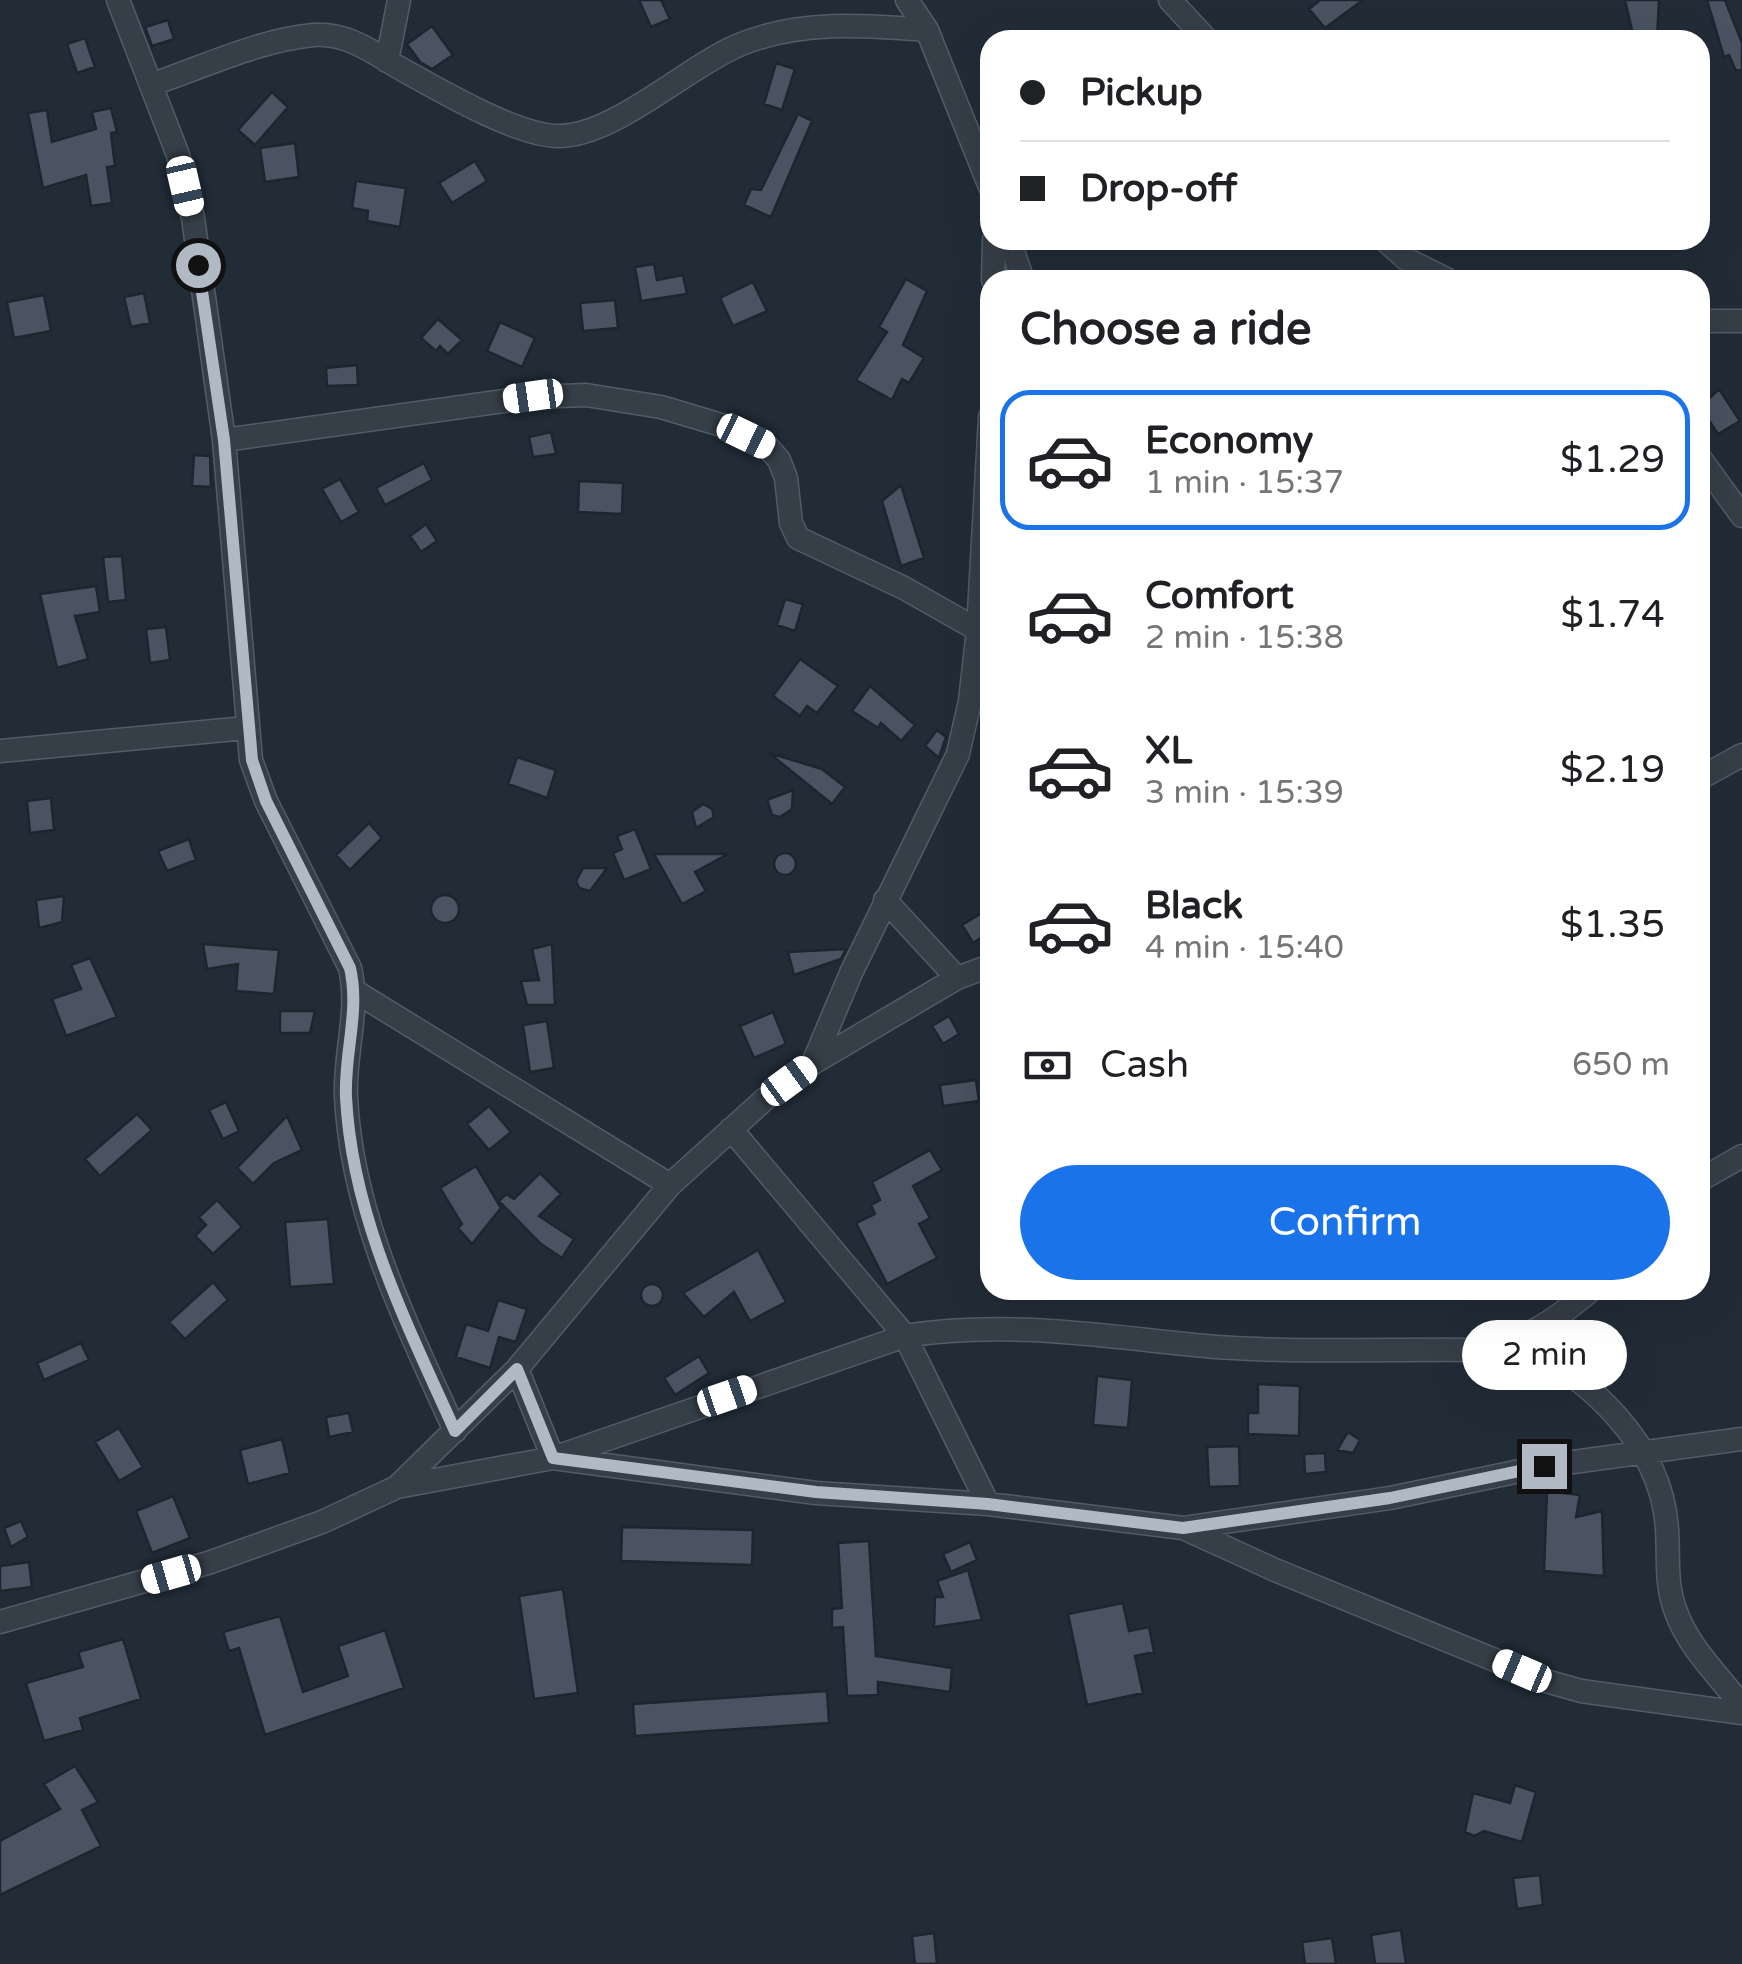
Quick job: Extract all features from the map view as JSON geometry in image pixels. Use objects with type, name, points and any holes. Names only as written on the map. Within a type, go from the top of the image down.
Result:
[{"type":"street","points":[[118,0],[178,155],[193,218],[224,440],[246,728],[266,801],[336,934],[356,992],[346,1096],[358,1184],[384,1273],[455,1431]]},
{"type":"street","points":[[387,60],[400,0]]},
{"type":"street","points":[[907,0],[926,30],[980,162]]},
{"type":"street","points":[[1170,0],[1198,30]]},
{"type":"street","points":[[153,84],[315,35],[350,39],[515,125],[557,136],[589,130],[630,109],[686,72],[768,36],[843,24],[926,30]]},
{"type":"street","points":[[1396,250],[1428,270]]},
{"type":"street","points":[[1710,321],[1742,320]]},
{"type":"street","points":[[224,440],[533,396],[586,396],[661,407],[728,427],[764,444],[779,460],[786,478],[791,523],[798,538],[978,630]]},
{"type":"street","points":[[1710,472],[1742,516]]},
{"type":"street","points":[[813,1063],[980,699],[980,594]]},
{"type":"street","points":[[0,751],[246,728]]},
{"type":"street","points":[[1710,773],[1742,755]]},
{"type":"street","points":[[885,900],[958,978]]},
{"type":"street","points":[[397,1487],[517,1369],[670,1185],[731,1130],[813,1063],[958,978],[980,970]]},
{"type":"street","points":[[356,992],[670,1185]]},
{"type":"street","points":[[731,1130],[905,1336],[988,1504]]},
{"type":"street","points":[[1710,1174],[1742,1156]]},
{"type":"street","points":[[0,1622],[208,1563],[322,1522],[397,1487],[553,1458],[905,1336],[954,1328],[1011,1328],[1222,1347],[1476,1350],[1516,1342],[1546,1326],[1578,1300]]},
{"type":"street","points":[[1516,1342],[1558,1362],[1647,1454],[1656,1473],[1664,1510],[1666,1580],[1677,1617],[1690,1642],[1742,1710]]},
{"type":"street","points":[[517,1369],[553,1458]]},
{"type":"street","points":[[553,1458],[816,1492],[988,1504],[1183,1528],[1390,1498],[1544,1466],[1742,1439]]},
{"type":"street","points":[[1183,1528],[1546,1681],[1581,1691],[1742,1710]]},
{"type":"building","points":[[639,0],[661,0],[670,19],[651,27]]},
{"type":"building","points":[[1320,0],[1363,0],[1325,28],[1309,9]]},
{"type":"building","points":[[1625,0],[1659,0],[1658,30],[1632,30]]},
{"type":"building","points":[[1707,0],[1725,0],[1742,43],[1742,69],[1736,71],[1729,55],[1724,57]]},
{"type":"building","points":[[168,20],[174,39],[152,46],[145,27]]},
{"type":"building","points":[[432,26],[453,55],[432,69],[420,62],[407,44]]},
{"type":"building","points":[[85,38],[95,67],[77,73],[67,44]]},
{"type":"building","points":[[776,63],[795,69],[782,110],[764,104]]},
{"type":"building","points":[[272,92],[288,107],[255,145],[238,130]]},
{"type":"building","points":[[111,108],[117,132],[111,133],[115,166],[107,167],[112,203],[91,206],[86,175],[43,188],[28,113],[47,110],[52,142],[96,129],[92,112]]},
{"type":"building","points":[[798,114],[812,121],[771,217],[744,205],[751,189],[761,190]]},
{"type":"building","points":[[295,143],[299,177],[265,182],[260,148]]},
{"type":"building","points":[[475,161],[487,181],[452,203],[439,183]]},
{"type":"building","points":[[356,181],[406,188],[400,227],[367,221],[368,211],[352,208]]},
{"type":"building","points":[[654,264],[657,280],[683,275],[687,294],[641,301],[635,267]]},
{"type":"building","points":[[906,279],[927,291],[903,345],[924,358],[909,383],[902,379],[892,400],[856,380],[887,332],[879,327]]},
{"type":"building","points":[[753,282],[767,311],[733,326],[720,298]]},
{"type":"building","points":[[144,293],[150,323],[131,327],[124,297]]},
{"type":"building","points":[[44,295],[51,331],[14,338],[7,302]]},
{"type":"building","points":[[615,300],[618,328],[583,331],[580,303]]},
{"type":"building","points":[[438,319],[462,340],[448,354],[440,346],[436,351],[421,338]]},
{"type":"building","points":[[500,322],[535,338],[522,367],[487,351]]},
{"type":"building","points":[[357,365],[358,385],[327,386],[326,368]]},
{"type":"building","points":[[1719,389],[1740,421],[1718,434],[1710,422],[1710,398]]},
{"type":"building","points":[[551,432],[556,454],[533,457],[529,437]]},
{"type":"building","points":[[194,455],[210,456],[211,487],[192,486]]},
{"type":"building","points":[[424,463],[432,480],[385,505],[376,488]]},
{"type":"building","points":[[340,479],[359,512],[341,522],[322,489]]},
{"type":"building","points":[[579,481],[623,483],[622,514],[578,512]]},
{"type":"building","points":[[901,485],[924,558],[901,566],[882,501]]},
{"type":"building","points":[[426,524],[437,541],[421,552],[410,536]]},
{"type":"building","points":[[122,556],[126,600],[108,602],[103,557]]},
{"type":"building","points":[[96,586],[100,612],[75,616],[88,659],[57,668],[40,594]]},
{"type":"building","points":[[785,599],[803,604],[795,631],[777,625]]},
{"type":"building","points":[[166,627],[170,660],[150,663],[146,629]]},
{"type":"building","points":[[800,659],[838,686],[817,713],[807,706],[800,716],[773,696]]},
{"type":"building","points":[[870,686],[915,725],[901,741],[881,723],[878,728],[852,711]]},
{"type":"building","points":[[937,730],[946,737],[939,758],[925,746]]},
{"type":"building","points":[[769,753],[822,769],[845,787],[832,804]]},
{"type":"building","points":[[517,757],[556,770],[547,798],[508,784]]},
{"type":"building","points":[[793,790],[792,809],[780,817],[772,815],[767,800]]},
{"type":"building","points":[[51,798],[54,830],[30,833],[27,801]]},
{"type":"building","points":[[703,804],[712,809],[714,817],[696,828],[692,812]]},
{"type":"building","points":[[369,823],[382,838],[350,870],[336,855]]},
{"type":"building","points":[[635,829],[651,869],[624,880],[613,853],[622,849],[617,836]]},
{"type":"building","points":[[189,839],[196,860],[167,871],[158,851]]},
{"type":"building","points":[[785,853],[796,864],[785,875],[774,864]]},
{"type":"building","points":[[654,854],[728,854],[695,872],[706,891],[682,904]]},
{"type":"building","points":[[583,868],[607,868],[590,891],[579,888],[576,881]]},
{"type":"building","points":[[445,895],[455,899],[459,909],[455,919],[445,923],[435,919],[431,909],[435,899]]},
{"type":"building","points":[[64,896],[62,922],[39,928],[36,900]]},
{"type":"building","points":[[980,914],[980,938],[973,943],[962,925]]},
{"type":"building","points":[[203,944],[279,950],[274,994],[236,991],[238,964],[207,969]]},
{"type":"building","points":[[552,944],[555,1005],[527,1005],[521,981],[539,980],[532,949]]},
{"type":"building","points":[[846,949],[841,959],[794,975],[788,952]]},
{"type":"building","points":[[90,958],[117,1017],[66,1036],[52,999],[81,989],[71,965]]},
{"type":"building","points":[[280,1011],[315,1011],[310,1033],[280,1033]]},
{"type":"building","points":[[773,1012],[786,1044],[754,1058],[740,1026]]},
{"type":"building","points":[[949,1016],[959,1034],[943,1044],[932,1026]]},
{"type":"building","points":[[547,1021],[554,1068],[530,1072],[523,1025]]},
{"type":"building","points":[[976,1080],[979,1101],[943,1106],[940,1085]]},
{"type":"building","points":[[226,1102],[239,1131],[223,1139],[209,1110]]},
{"type":"building","points":[[489,1106],[511,1132],[489,1150],[467,1124]]},
{"type":"building","points":[[137,1114],[152,1130],[100,1176],[85,1159]]},
{"type":"building","points":[[287,1116],[302,1150],[274,1163],[253,1184],[237,1168]]},
{"type":"building","points":[[930,1150],[942,1170],[913,1186],[930,1218],[919,1224],[937,1258],[887,1284],[856,1223],[875,1214],[871,1205],[880,1200],[872,1182]]},
{"type":"building","points":[[476,1166],[501,1208],[472,1244],[458,1228],[462,1224],[440,1188]]},
{"type":"building","points":[[540,1173],[561,1194],[539,1216],[574,1239],[562,1258],[541,1244],[499,1201],[506,1194],[514,1199]]},
{"type":"building","points":[[217,1200],[242,1227],[213,1254],[195,1236],[206,1225],[199,1217]]},
{"type":"building","points":[[328,1219],[334,1284],[290,1287],[285,1222]]},
{"type":"building","points":[[758,1250],[786,1302],[750,1321],[734,1292],[704,1317],[683,1293]]},
{"type":"building","points":[[213,1282],[228,1300],[185,1339],[169,1322]]},
{"type":"building","points":[[652,1284],[660,1287],[660,1303],[652,1306],[644,1303],[641,1295],[644,1287]]},
{"type":"building","points":[[498,1300],[527,1309],[516,1342],[499,1337],[490,1368],[456,1357],[466,1324],[488,1331]]},
{"type":"building","points":[[81,1343],[89,1360],[44,1380],[37,1363]]},
{"type":"building","points":[[699,1356],[709,1373],[675,1395],[664,1378]]},
{"type":"building","points":[[1097,1376],[1132,1380],[1128,1428],[1093,1425]]},
{"type":"building","points":[[1258,1384],[1300,1386],[1299,1436],[1248,1434],[1248,1413],[1258,1413]]},
{"type":"building","points":[[349,1413],[353,1432],[329,1437],[326,1417]]},
{"type":"building","points":[[119,1428],[143,1467],[119,1481],[95,1442]]},
{"type":"building","points":[[1348,1432],[1360,1440],[1353,1453],[1337,1450]]},
{"type":"building","points":[[282,1439],[290,1473],[248,1484],[240,1450]]},
{"type":"building","points":[[1239,1446],[1240,1486],[1209,1487],[1207,1447]]},
{"type":"building","points":[[1325,1453],[1326,1472],[1305,1474],[1304,1454]]},
{"type":"building","points":[[1547,1491],[1580,1495],[1576,1517],[1602,1511],[1604,1576],[1544,1571]]},
{"type":"building","points":[[173,1496],[190,1538],[152,1553],[136,1511]]},
{"type":"building","points":[[21,1521],[28,1537],[11,1547],[4,1528]]},
{"type":"building","points":[[622,1527],[753,1530],[752,1565],[621,1561]]},
{"type":"building","points":[[869,1541],[876,1656],[952,1668],[950,1692],[878,1682],[878,1695],[847,1696],[843,1627],[832,1628],[832,1609],[842,1608],[838,1543]]},
{"type":"building","points":[[970,1542],[977,1560],[951,1572],[943,1554]]},
{"type":"building","points":[[29,1562],[32,1587],[0,1591],[0,1566]]},
{"type":"building","points":[[968,1570],[982,1620],[934,1627],[935,1597],[943,1597],[937,1581]]},
{"type":"building","points":[[563,1589],[578,1693],[534,1699],[519,1596]]},
{"type":"building","points":[[1123,1603],[1129,1631],[1149,1627],[1154,1652],[1135,1656],[1143,1693],[1087,1705],[1068,1614]]},
{"type":"building","points":[[280,1616],[303,1692],[348,1676],[338,1646],[385,1630],[404,1688],[265,1735],[239,1648],[229,1651],[223,1632]]},
{"type":"building","points":[[123,1639],[141,1699],[80,1718],[83,1730],[44,1741],[26,1683],[83,1667],[78,1652]]},
{"type":"building","points":[[827,1691],[829,1723],[635,1736],[633,1704]]},
{"type":"building","points":[[75,1766],[98,1802],[82,1810],[101,1846],[0,1895],[0,1841],[60,1809],[44,1784]]},
{"type":"building","points":[[1515,1785],[1536,1792],[1522,1842],[1484,1831],[1474,1836],[1465,1832],[1473,1793],[1510,1803]]},
{"type":"building","points":[[1540,1875],[1543,1905],[1517,1909],[1513,1878]]},
{"type":"building","points":[[1401,1930],[1406,1964],[1375,1964],[1371,1935]]},
{"type":"building","points":[[934,1933],[937,1964],[915,1964],[912,1936]]},
{"type":"building","points":[[1332,1938],[1336,1964],[1305,1964],[1302,1942]]},
{"type":"route","points":[[198,265],[224,440],[246,728],[252,760],[266,801],[350,968],[356,992],[346,1096],[358,1184],[384,1273],[455,1431],[517,1369],[553,1458],[816,1492],[988,1504],[1183,1528],[1390,1498],[1544,1466]]}]
